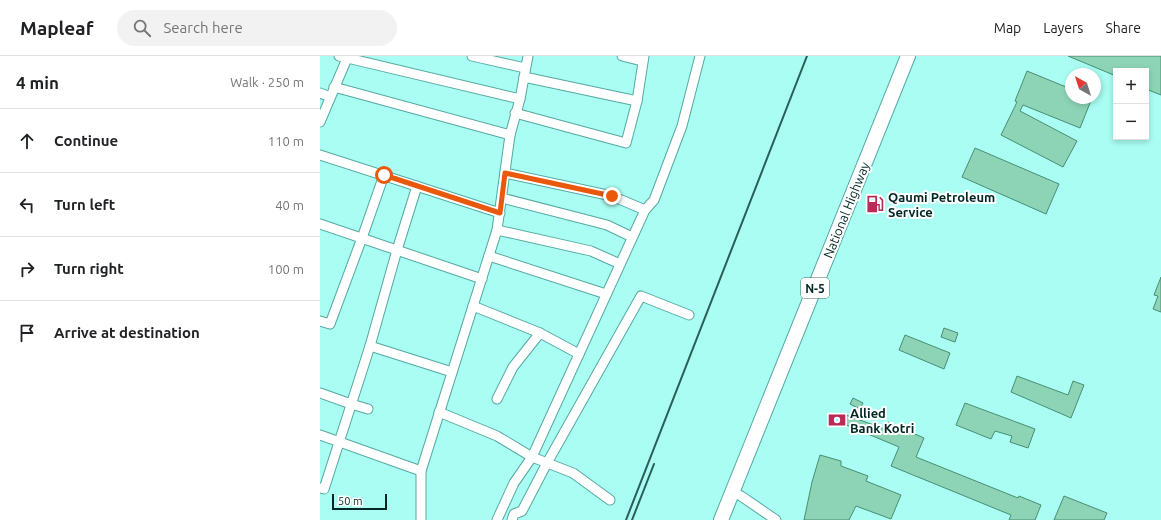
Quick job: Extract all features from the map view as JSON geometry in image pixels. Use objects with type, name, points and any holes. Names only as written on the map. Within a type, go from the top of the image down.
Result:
[{"type":"highway","name":"National Highway","points":[[731,520],[737,494],[908,56]]},
{"type":"highway","name":"National Highway","points":[[721,520],[737,494],[917,56]]},
{"type":"street","points":[[472,56],[524,73],[637,101]]},
{"type":"street","points":[[430,520],[421,518],[421,471],[497,230],[510,135],[520,99],[528,56]]},
{"type":"street","points":[[515,113],[626,143],[637,101],[643,58],[622,56]]},
{"type":"street","points":[[497,520],[514,483],[532,457],[645,210],[654,200],[682,126],[700,56]]},
{"type":"street","points":[[320,122],[344,57],[520,99]]},
{"type":"street","points":[[334,87],[510,135]]},
{"type":"street","points":[[320,93],[330,97]]},
{"type":"street","points":[[320,155],[500,213]]},
{"type":"street","points":[[505,173],[612,196],[645,210]]},
{"type":"street","points":[[320,321],[330,324],[384,175]]},
{"type":"street","points":[[320,488],[324,489],[370,346],[417,186]]},
{"type":"street","points":[[502,198],[607,225],[632,237]]},
{"type":"street","points":[[320,224],[482,279]]},
{"type":"street","points":[[497,230],[591,251],[620,264]]},
{"type":"street","points":[[489,256],[606,294]]},
{"type":"street","points":[[512,520],[514,514],[522,511],[547,463],[641,296],[689,314]]},
{"type":"street","points":[[473,306],[540,333],[579,354]]},
{"type":"street","points":[[497,399],[513,367],[540,333]]},
{"type":"street","points":[[370,346],[452,372]]},
{"type":"street","points":[[320,393],[368,409]]},
{"type":"street","points":[[440,412],[497,436],[532,457],[573,473],[610,500]]},
{"type":"street","points":[[320,435],[421,471]]},
{"type":"street","points":[[737,494],[776,520]]},
{"type":"building","points":[[1068,56],[1161,56],[1161,95],[1149,90],[1149,68],[1113,68],[1113,75],[1101,70],[1101,68],[1097,68]]},
{"type":"building","points":[[1027,71],[1065,87],[1065,104],[1090,104],[1080,128],[1023,105],[1020,111],[1077,141],[1063,167],[1001,135],[1017,102],[1015,101]]},
{"type":"building","points":[[975,148],[1059,184],[1046,214],[962,177]]},
{"type":"building","points":[[1161,277],[1161,312],[1153,309],[1158,296],[1154,295]]},
{"type":"building","points":[[944,328],[958,333],[955,342],[941,337]]},
{"type":"building","points":[[905,335],[950,353],[944,369],[899,350]]},
{"type":"building","points":[[1017,376],[1068,395],[1073,381],[1084,385],[1071,418],[1011,392]]},
{"type":"building","points":[[853,398],[863,403],[860,409],[850,404]]},
{"type":"building","points":[[965,403],[1035,429],[1028,448],[1010,442],[1012,436],[995,431],[991,439],[956,425]]},
{"type":"building","points":[[846,415],[885,429],[888,422],[924,438],[916,457],[1018,498],[1019,496],[1041,505],[1035,520],[1009,520],[1011,515],[891,466],[899,447],[844,424]]},
{"type":"building","points":[[820,455],[841,461],[841,466],[868,476],[866,481],[901,495],[891,519],[856,506],[849,520],[804,520],[812,482]]},
{"type":"building","points":[[1064,496],[1107,513],[1104,520],[1054,520]]},
{"type":"railway","points":[[626,520],[807,56]]},
{"type":"railway","points":[[632,520],[654,464]]},
{"type":"place","name":"Qaumi Petroleum Service","points":[[875,204]]},
{"type":"place","name":"Allied Bank Kotri","points":[[837,420]]},
{"type":"route","points":[[384,175],[500,213],[505,173],[612,196]]}]
